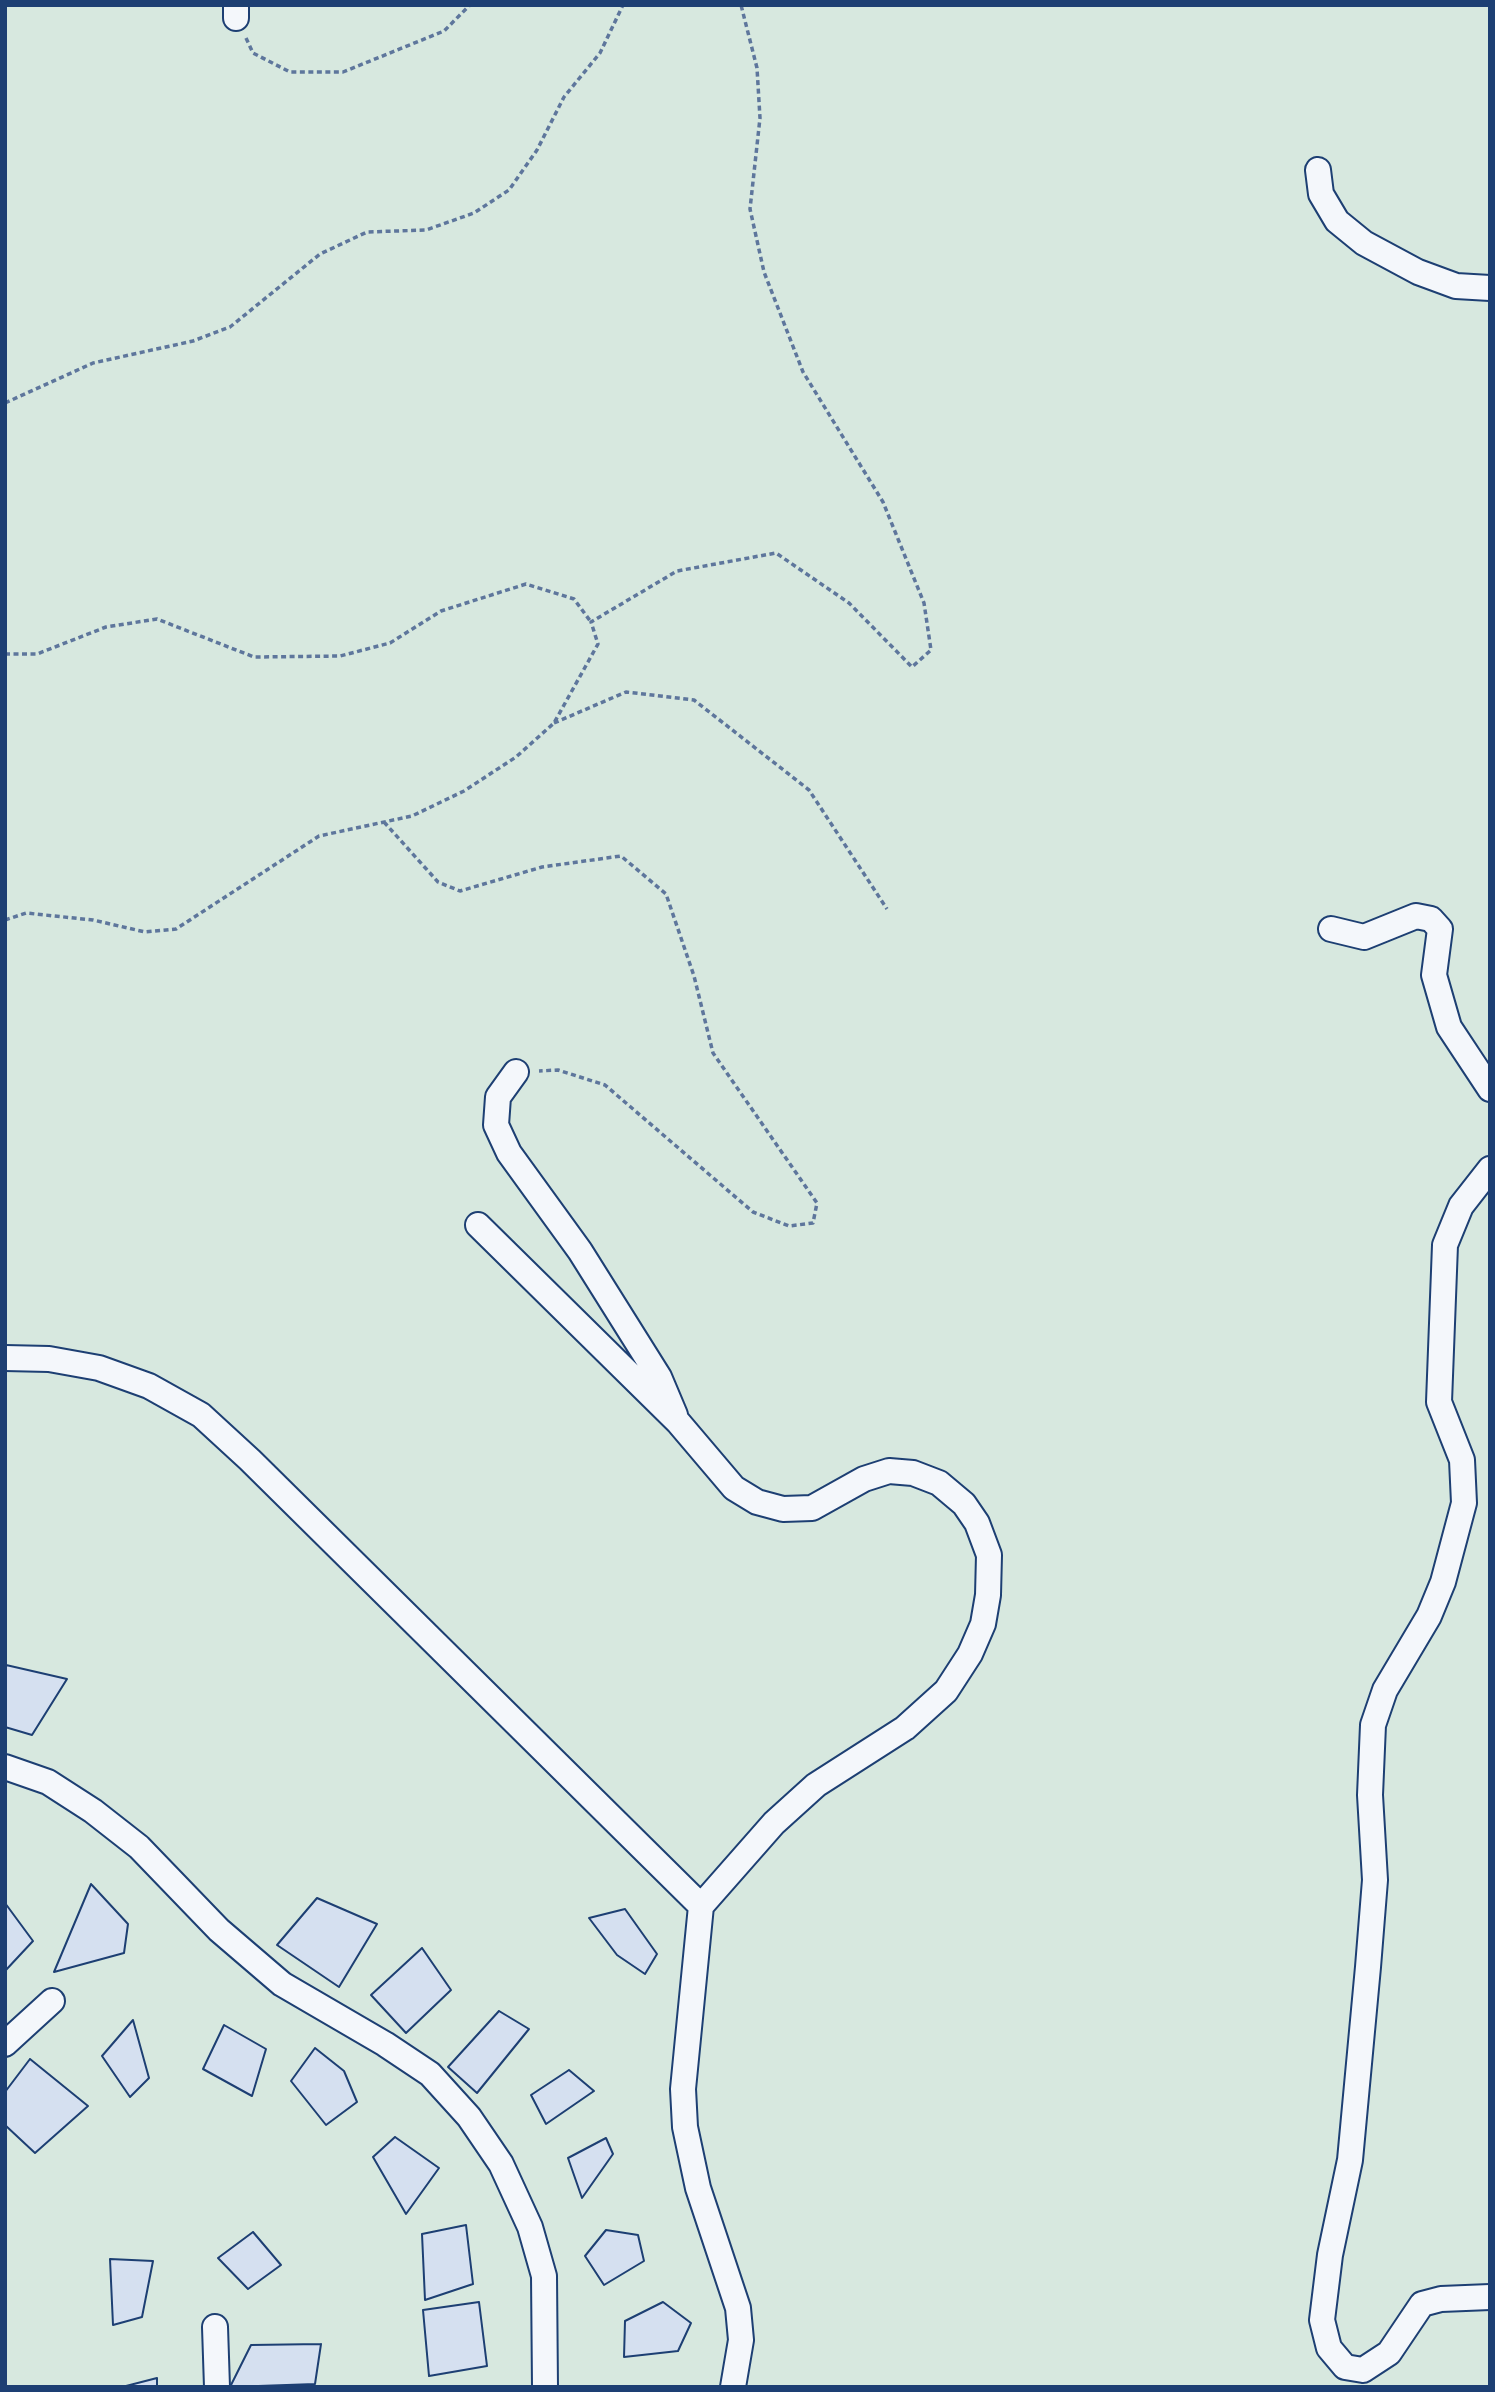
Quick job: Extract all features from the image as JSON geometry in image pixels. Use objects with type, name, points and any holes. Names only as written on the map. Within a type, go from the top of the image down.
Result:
[{"type":"street","points":[[1318,170],[1321,194],[1337,221],[1364,243],[1443,282],[1456,286],[1490,288]]},
{"type":"street","points":[[1331,929],[1364,937],[1416,916],[1431,919],[1440,929],[1434,975],[1449,1027],[1490,1088]]},
{"type":"street","points":[[516,1072],[498,1097],[496,1125],[509,1153],[580,1251],[659,1377],[678,1422]]},
{"type":"street","points":[[1490,1168],[1461,1206],[1445,1245],[1439,1402],[1462,1460],[1464,1503],[1443,1582],[1424,1626],[1385,1690],[1373,1725],[1370,1795],[1375,1880],[1368,1967],[1350,2161],[1330,2255],[1322,2320],[1329,2348],[1345,2367],[1363,2370],[1389,2353],[1422,2304],[1441,2299],[1490,2297]]},
{"type":"street","points":[[478,1225],[678,1422],[734,1488],[757,1502],[783,1509],[813,1508],[864,1479],[889,1471],[913,1473],[939,1483],[964,1504],[977,1523],[989,1555],[988,1595],[983,1624],[970,1654],[946,1690],[905,1728],[816,1785],[774,1823],[701,1906],[683,2089],[685,2127],[698,2188],[738,2308],[741,2340],[733,2387]]},
{"type":"street","points":[[5,1359],[50,1359],[99,1367],[149,1386],[201,1415],[250,1460],[701,1906]]},
{"type":"street","points":[[5,1767],[48,1782],[93,1811],[139,1847],[219,1930],[282,1984],[385,2044],[430,2074],[469,2117],[506,2176],[530,2227],[544,2276],[545,2387]]},
{"type":"street","points":[[5,2044],[52,2001]]},
{"type":"street","points":[[215,2327],[217,2387]]},
{"type":"path","points":[[236,12],[253,53],[290,72],[343,72],[444,31],[470,5]]},
{"type":"path","points":[[5,403],[93,363],[192,341],[230,327],[320,254],[367,232],[426,230],[474,213],[509,190],[537,150],[564,97],[600,53],[623,5]]},
{"type":"path","points":[[591,622],[677,571],[776,553],[849,603],[912,667],[932,650],[924,603],[883,502],[803,372],[764,272],[750,209],[760,118],[757,68],[741,5]]},
{"type":"path","points":[[5,654],[37,654],[106,627],[157,619],[254,657],[340,656],[390,643],[441,611],[526,584],[574,599],[591,622],[598,644],[554,723]]},
{"type":"path","points":[[5,920],[26,913],[93,920],[145,932],[176,929],[320,836],[412,816],[464,791],[516,757],[554,723],[626,692],[694,700],[809,790],[887,909]]},
{"type":"path","points":[[384,822],[438,882],[460,891],[542,867],[621,856],[666,894],[694,976],[713,1053],[817,1203],[813,1223],[789,1226],[753,1212],[606,1085],[558,1070],[516,1072]]},
{"type":"shaded area","points":[[5,5],[1490,5],[1490,2387],[5,2387]]},
{"type":"building","points":[[6,1665],[67,1679],[32,1735],[5,1727]]},
{"type":"building","points":[[91,1884],[128,1924],[124,1953],[54,1972]]},
{"type":"building","points":[[317,1898],[377,1924],[339,1987],[277,1945]]},
{"type":"building","points":[[5,1903],[33,1941],[5,1971]]},
{"type":"building","points":[[625,1909],[657,1954],[645,1974],[617,1955],[589,1918]]},
{"type":"building","points":[[422,1948],[451,1990],[406,2033],[371,1995]]},
{"type":"building","points":[[499,2011],[529,2029],[477,2093],[448,2067]]},
{"type":"building","points":[[133,2020],[149,2078],[130,2097],[102,2056]]},
{"type":"building","points":[[224,2025],[266,2049],[252,2096],[203,2069]]},
{"type":"building","points":[[315,2048],[344,2071],[357,2102],[326,2125],[291,2081]]},
{"type":"building","points":[[30,2059],[88,2106],[35,2153],[5,2125],[5,2092]]},
{"type":"building","points":[[569,2070],[594,2091],[546,2124],[531,2095]]},
{"type":"building","points":[[395,2137],[439,2168],[406,2214],[373,2157]]},
{"type":"building","points":[[606,2138],[613,2154],[582,2198],[568,2158]]},
{"type":"building","points":[[466,2225],[473,2284],[425,2300],[422,2234]]},
{"type":"building","points":[[606,2230],[638,2235],[644,2261],[604,2285],[585,2256]]},
{"type":"building","points":[[253,2232],[281,2265],[248,2289],[218,2258]]},
{"type":"building","points":[[110,2259],[153,2261],[142,2317],[113,2325]]},
{"type":"building","points":[[479,2302],[487,2366],[429,2376],[423,2310]]},
{"type":"building","points":[[663,2302],[691,2323],[678,2351],[624,2357],[625,2321]]},
{"type":"building","points":[[321,2344],[315,2384],[230,2387],[251,2345]]},
{"type":"building","points":[[157,2378],[157,2387],[126,2387],[126,2386]]}]
